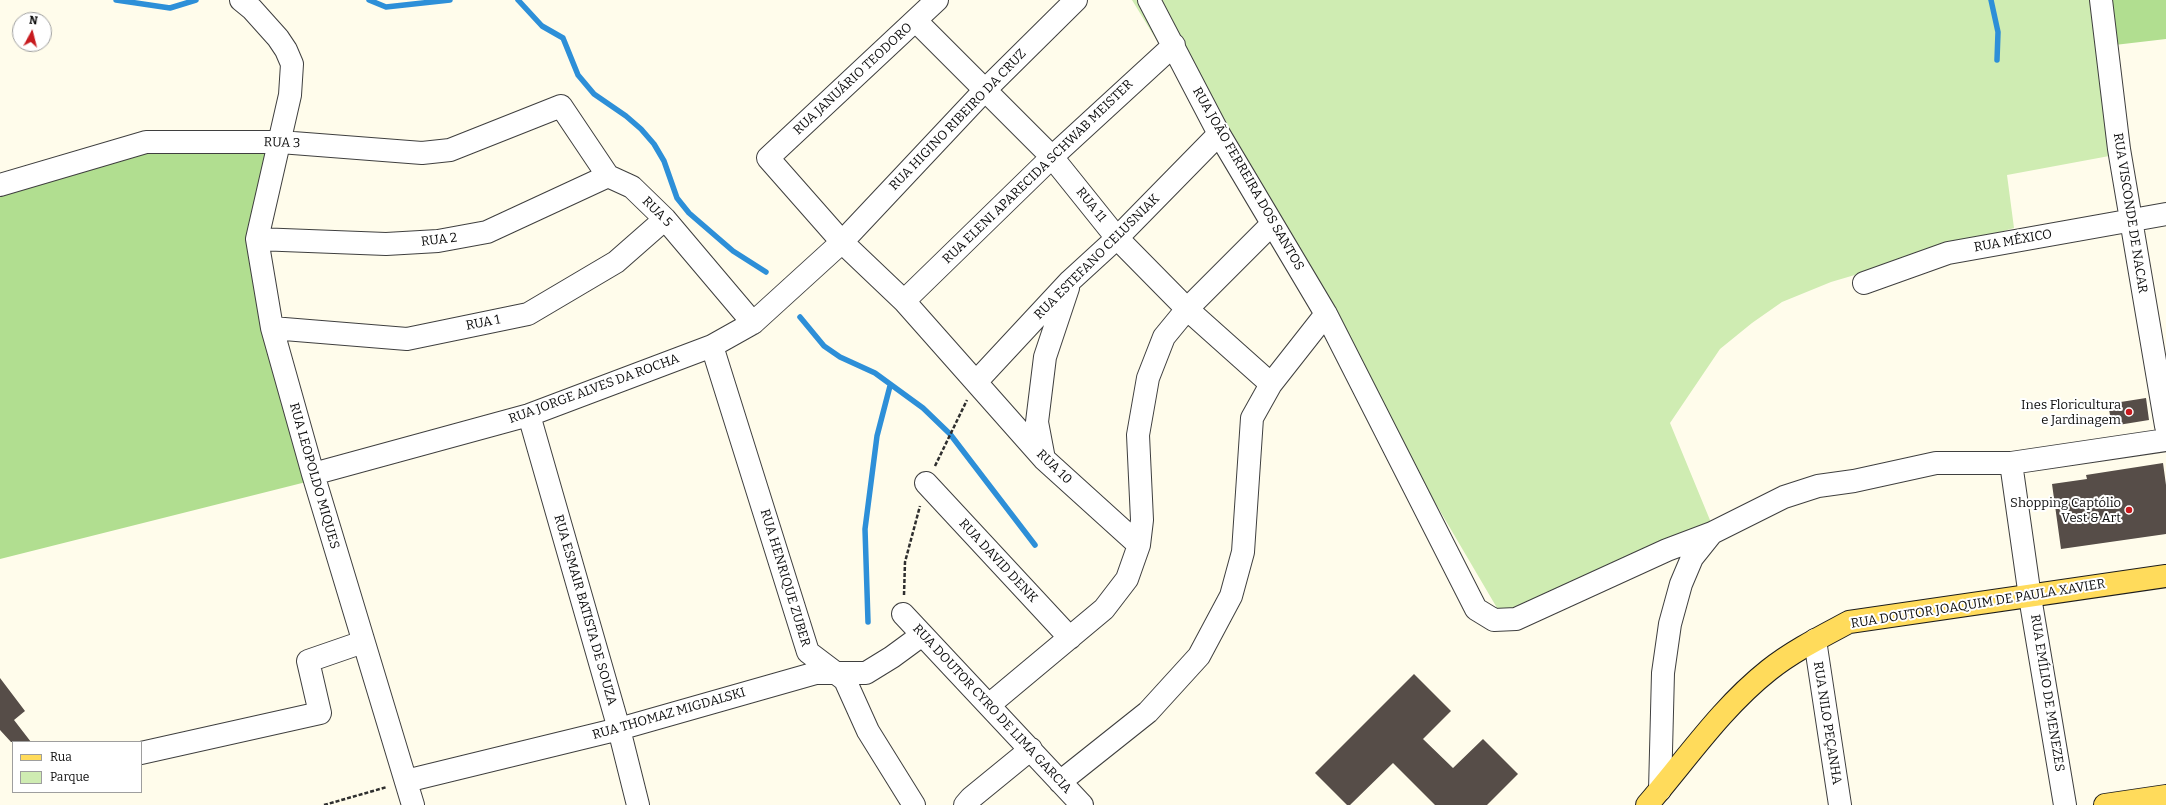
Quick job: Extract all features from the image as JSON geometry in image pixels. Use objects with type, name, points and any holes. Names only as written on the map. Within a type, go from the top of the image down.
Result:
[{"type":"main road","name":"RUA DOUTOR JOAQUIM DE PAULA XAVIER","points":[[1653,798],[1727,710],[1768,671],[1815,640],[1849,622],[2030,597],[2166,576]]},
{"type":"main road","points":[[2105,805],[2166,796]]},
{"type":"street","name":"RUA JANUÁRIO TEODORO","points":[[768,158],[938,0]]},
{"type":"street","name":"RUA HIGINO RIBEIRO DA CRUZ","points":[[842,242],[984,91],[1076,0]]},
{"type":"street","name":"RUA JOÃO FERREIRA DOS SANTOS","points":[[1149,0],[1174,45],[1219,134],[1326,314],[1476,609],[1494,620],[1516,620],[1667,550],[1712,533]]},
{"type":"street","name":"RUA VISCONDE DE NACAR","points":[[2101,0],[2119,149],[2166,426]]},
{"type":"street","name":"RUA LEOPOLDO MIQUES","points":[[247,4],[278,38],[286,50],[292,64],[290,95],[257,239],[272,328],[313,474],[413,805]]},
{"type":"street","name":"RUA 11","points":[[916,21],[984,91],[1052,157],[1117,238],[1187,309],[1271,384]]},
{"type":"street","name":"RUA ELENI APARECIDA SCHWAB MEISTER","points":[[904,301],[1052,157],[1174,45]]},
{"type":"street","name":"RUA 3","points":[[0,185],[146,142],[280,142],[422,153],[444,151],[450,150],[561,106],[608,176]]},
{"type":"street","name":"RUA ESTEFANO CELUSNIAK","points":[[976,382],[1070,281],[1117,238],[1219,134]]},
{"type":"street","name":"RUA 10","points":[[768,158],[842,242],[904,301],[1044,458],[1139,545]]},
{"type":"street","name":"RUA 5","points":[[608,176],[632,187],[666,219],[752,323]]},
{"type":"street","name":"RUA 2","points":[[257,239],[386,244],[438,241],[487,232],[608,176]]},
{"type":"street","name":"RUA MÉXICO","points":[[1864,283],[1948,253],[2166,214]]},
{"type":"street","name":"RUA 1","points":[[272,328],[407,339],[528,314],[616,262],[666,219]]},
{"type":"street","points":[[989,705],[1104,609],[1127,579],[1139,545],[1142,520],[1138,436],[1148,378],[1164,337],[1187,309],[1272,224]]},
{"type":"street","name":"RUA JORGE ALVES DA ROCHA","points":[[313,474],[529,415],[712,346],[752,323],[842,242]]},
{"type":"street","points":[[1044,458],[1037,422],[1045,357],[1070,281]]},
{"type":"street","points":[[1060,782],[1148,712],[1200,656],[1231,596],[1243,552],[1252,418],[1271,384],[1326,314]]},
{"type":"street","name":"RUA HENRIQUE ZUBER","points":[[712,346],[808,652],[845,680],[868,731],[914,805]]},
{"type":"street","name":"RUA ESMAIR BATISTA DE SOUZA","points":[[529,415],[619,729],[638,805]]},
{"type":"street","points":[[1653,798],[1663,673],[1670,624],[1681,584],[1692,558],[1712,533],[1784,497],[1818,486],[1854,481],[1936,463],[2011,463],[2166,440]]},
{"type":"street","name":"RUA EMÍLIO DE MENEZES","points":[[2011,463],[2030,597],[2065,805]]},
{"type":"street","name":"RUA DAVID DENK","points":[[926,483],[1070,638]]},
{"type":"street","name":"RUA DOUTOR CYRO DE LIMA GARCIA","points":[[903,614],[1082,805]]},
{"type":"street","name":"RUA THOMAZ MIGDALSKI","points":[[406,781],[619,729],[816,673],[866,673],[892,657],[922,635]]},
{"type":"street","name":"RUA NILO PEÇANHA","points":[[1815,640],[1840,805]]},
{"type":"street","points":[[142,753],[320,713],[308,661],[363,642]]},
{"type":"street","points":[[965,805],[971,798],[1031,749]]},
{"type":"path","points":[[324,805],[406,781]]},
{"type":"green space","points":[[1132,0],[2104,0],[2120,154],[2007,175],[2014,228],[1831,282],[1782,302],[1752,323],[1720,349],[1670,423],[1712,525],[1500,613],[1329,322]]},
{"type":"green space","points":[[2103,0],[2166,0],[2166,39],[2106,46]]},
{"type":"green space","points":[[276,149],[255,240],[318,479],[0,559],[0,177],[122,153]]},
{"type":"building","name":"Ines Floricultura e Jardinagem","points":[[2146,398],[2149,420],[2112,426],[2108,404]]},
{"type":"building","name":"Shopping Captólio Vest & Art","points":[[2163,463],[2166,485],[2166,534],[2061,549],[2052,484],[2087,479],[2086,475]]},
{"type":"building","points":[[1414,674],[1451,711],[1423,739],[1453,768],[1483,739],[1518,774],[1487,805],[1435,805],[1393,763],[1350,805],[1347,805],[1315,773]]},
{"type":"building","points":[[0,678],[25,711],[14,720],[30,741],[11,742],[0,730]]},
{"type":"waterway","points":[[116,0],[170,8],[196,0]]},
{"type":"waterway","points":[[369,0],[386,7],[450,0]]},
{"type":"waterway","points":[[518,0],[542,26],[563,38],[578,75],[594,94],[626,116],[641,129],[654,144],[664,161],[677,198],[689,213],[733,251],[766,272]]},
{"type":"waterway","points":[[1991,0],[1998,32],[1997,60]]},
{"type":"waterway","points":[[800,317],[824,346],[840,357],[875,373],[923,408],[950,434],[1035,545]]},
{"type":"waterway","points":[[868,622],[865,529],[877,436],[890,386]]},
{"type":"place","name":"Ines Floricultura e Jardinagem","points":[[2129,412]]},
{"type":"place","name":"Shopping Captólio Vest & Art","points":[[2129,510]]}]
